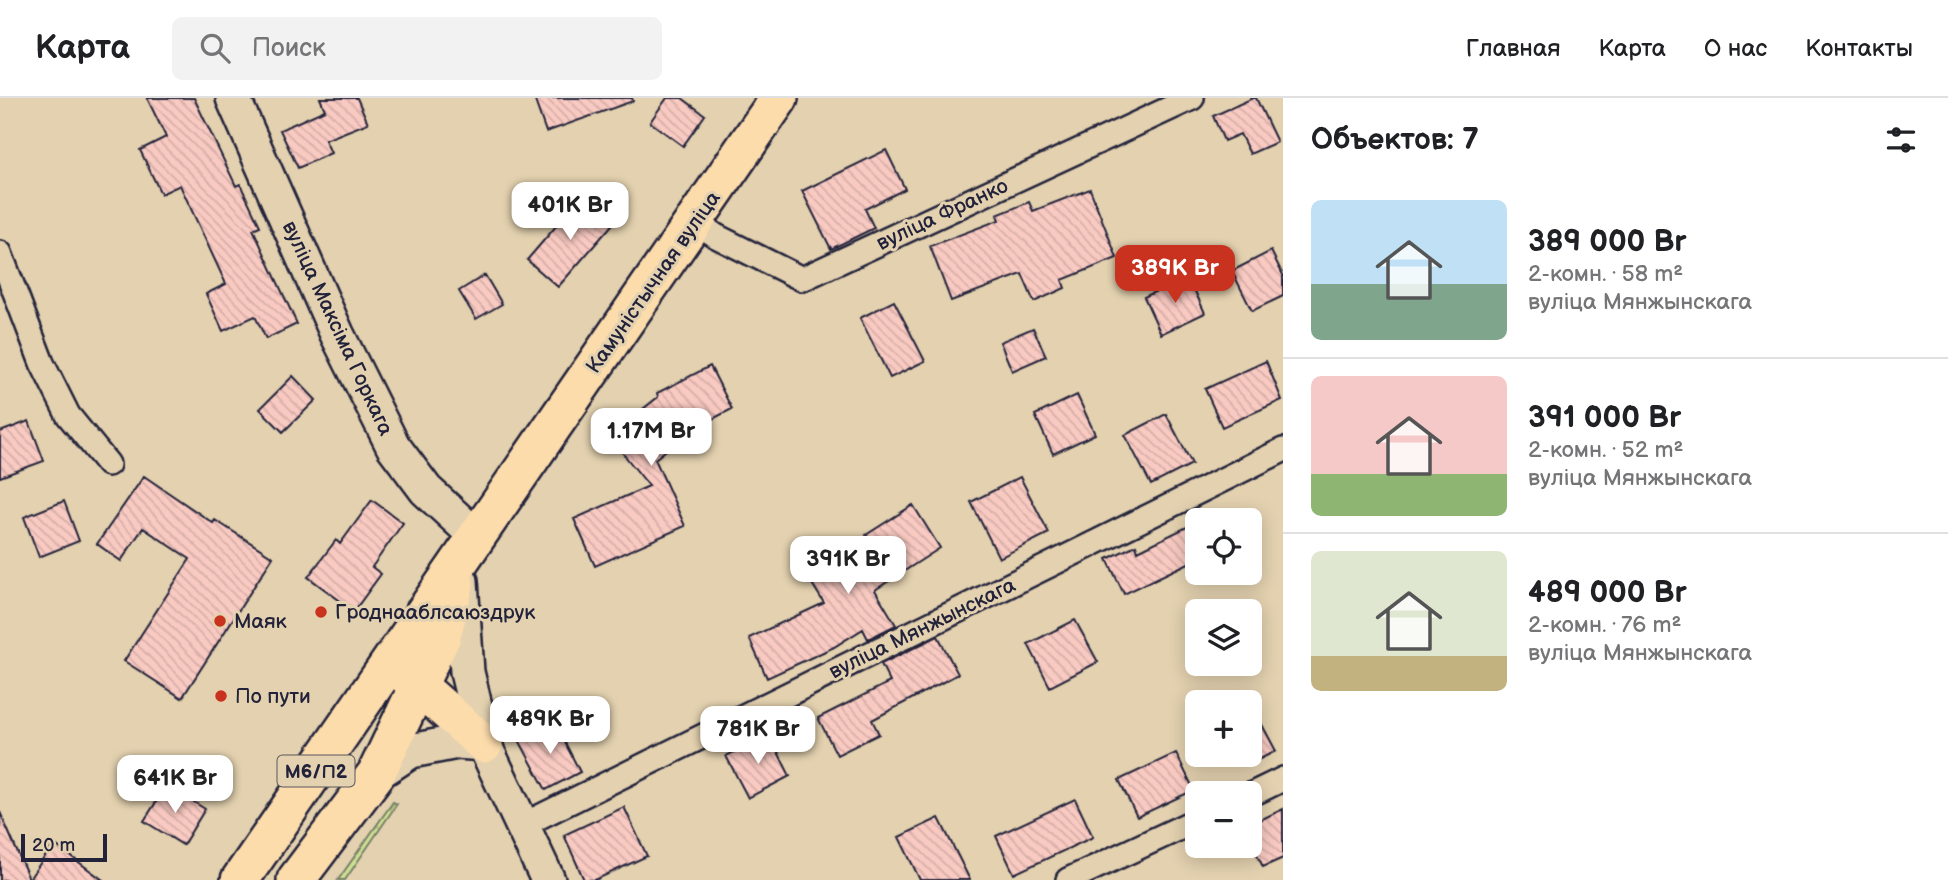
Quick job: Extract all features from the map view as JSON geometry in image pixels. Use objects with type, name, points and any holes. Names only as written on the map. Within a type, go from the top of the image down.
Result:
[{"type":"main road","name":"Камуністычная вуліца","points":[[240,880],[779,98]]},
{"type":"main road","name":"М6/П2","points":[[296,880],[376,774],[442,636],[468,549]]},
{"type":"main road","points":[[391,662],[484,744]]},
{"type":"street","name":"вуліца Максіма Горкага","points":[[233,98],[337,334],[393,446],[468,549]]},
{"type":"street","name":"вуліца Франко","points":[[695,221],[716,236],[803,279],[1192,98]]},
{"type":"street","points":[[0,253],[52,384],[68,415],[108,464]]},
{"type":"street","name":"вуліца Мянжынскага","points":[[523,825],[1283,450]]},
{"type":"street","points":[[468,549],[467,672],[484,744],[548,880]]},
{"type":"street","points":[[376,774],[411,751],[457,742],[484,744]]},
{"type":"street","points":[[1262,789],[1283,779]]},
{"type":"street","points":[[1068,880],[1185,826]]},
{"type":"green space","points":[[393,802],[397,804],[345,880],[338,880]]},
{"type":"building","points":[[147,98],[194,98],[236,186],[240,184],[260,226],[253,229],[297,324],[266,339],[255,316],[223,331],[206,294],[226,284],[180,185],[161,194],[140,150],[166,137]]},
{"type":"building","points":[[320,98],[357,98],[368,123],[325,140],[331,153],[298,168],[280,130],[325,110]]},
{"type":"building","points":[[534,98],[632,98],[633,101],[546,132]]},
{"type":"building","points":[[667,98],[682,98],[705,115],[683,146],[650,122]]},
{"type":"building","points":[[1256,98],[1277,142],[1250,154],[1240,134],[1224,141],[1213,116]]},
{"type":"building","points":[[886,150],[905,189],[865,209],[874,228],[831,249],[802,191]]},
{"type":"building","points":[[1090,189],[1117,258],[1062,280],[1065,288],[1034,302],[1022,274],[951,301],[930,246],[999,220],[997,215],[1029,202],[1033,211]]},
{"type":"building","points":[[581,197],[612,225],[558,287],[527,260]]},
{"type":"building","points":[[1271,251],[1283,275],[1283,296],[1252,311],[1232,271]]},
{"type":"building","points":[[485,275],[502,304],[476,319],[459,291]]},
{"type":"building","points":[[1188,276],[1205,313],[1161,334],[1144,297]]},
{"type":"building","points":[[894,301],[925,361],[890,378],[860,318]]},
{"type":"building","points":[[1033,328],[1046,356],[1012,371],[1000,342]]},
{"type":"building","points":[[1266,361],[1282,400],[1222,427],[1205,389]]},
{"type":"building","points":[[710,366],[732,409],[691,430],[655,459],[685,526],[595,566],[574,519],[649,486],[609,436],[658,397],[657,393]]},
{"type":"building","points":[[293,376],[316,400],[283,432],[260,409]]},
{"type":"building","points":[[1077,395],[1095,434],[1053,454],[1035,415]]},
{"type":"building","points":[[1166,414],[1192,464],[1151,485],[1125,435]]},
{"type":"building","points":[[29,421],[44,461],[0,477],[0,432]]},
{"type":"building","points":[[144,476],[213,523],[215,520],[273,557],[182,698],[124,661],[190,559],[143,528],[121,561],[97,544]]},
{"type":"building","points":[[1020,477],[1049,533],[999,558],[971,502]]},
{"type":"building","points":[[372,500],[403,523],[372,567],[381,574],[354,611],[308,577],[336,540],[340,544]]},
{"type":"building","points":[[64,501],[79,541],[39,557],[24,517]]},
{"type":"building","points":[[913,505],[940,548],[875,590],[896,625],[868,639],[863,629],[834,647],[767,678],[749,638],[824,603],[811,582],[873,545],[866,535]]},
{"type":"building","points":[[1185,528],[1185,565],[1124,594],[1107,559],[1136,545],[1138,551]]},
{"type":"building","points":[[1075,620],[1098,662],[1050,687],[1028,644]]},
{"type":"building","points":[[938,636],[958,674],[872,720],[879,734],[837,755],[818,718],[890,682],[881,664]]},
{"type":"building","points":[[554,721],[580,772],[546,790],[519,740]]},
{"type":"building","points":[[1262,725],[1276,751],[1262,758]]},
{"type":"building","points":[[769,734],[790,776],[748,798],[726,756]]},
{"type":"building","points":[[1176,753],[1190,781],[1185,781],[1185,794],[1137,817],[1119,780]]},
{"type":"building","points":[[167,785],[205,809],[183,845],[144,821]]},
{"type":"building","points":[[1075,799],[1093,837],[1014,874],[996,836]]},
{"type":"building","points":[[624,807],[647,856],[595,880],[584,880],[564,835]]},
{"type":"building","points":[[1283,809],[1283,858],[1263,867],[1259,858],[1262,858],[1262,819]]},
{"type":"building","points":[[0,812],[29,879],[54,844],[103,880],[0,880]]},
{"type":"building","points":[[939,818],[970,880],[920,880],[899,837]]},
{"type":"place","name":"Гроднааблсаюздрук","points":[[321,612]]},
{"type":"place","name":"Маяк","points":[[220,621]]},
{"type":"place","name":"По пути","points":[[221,696]]}]
